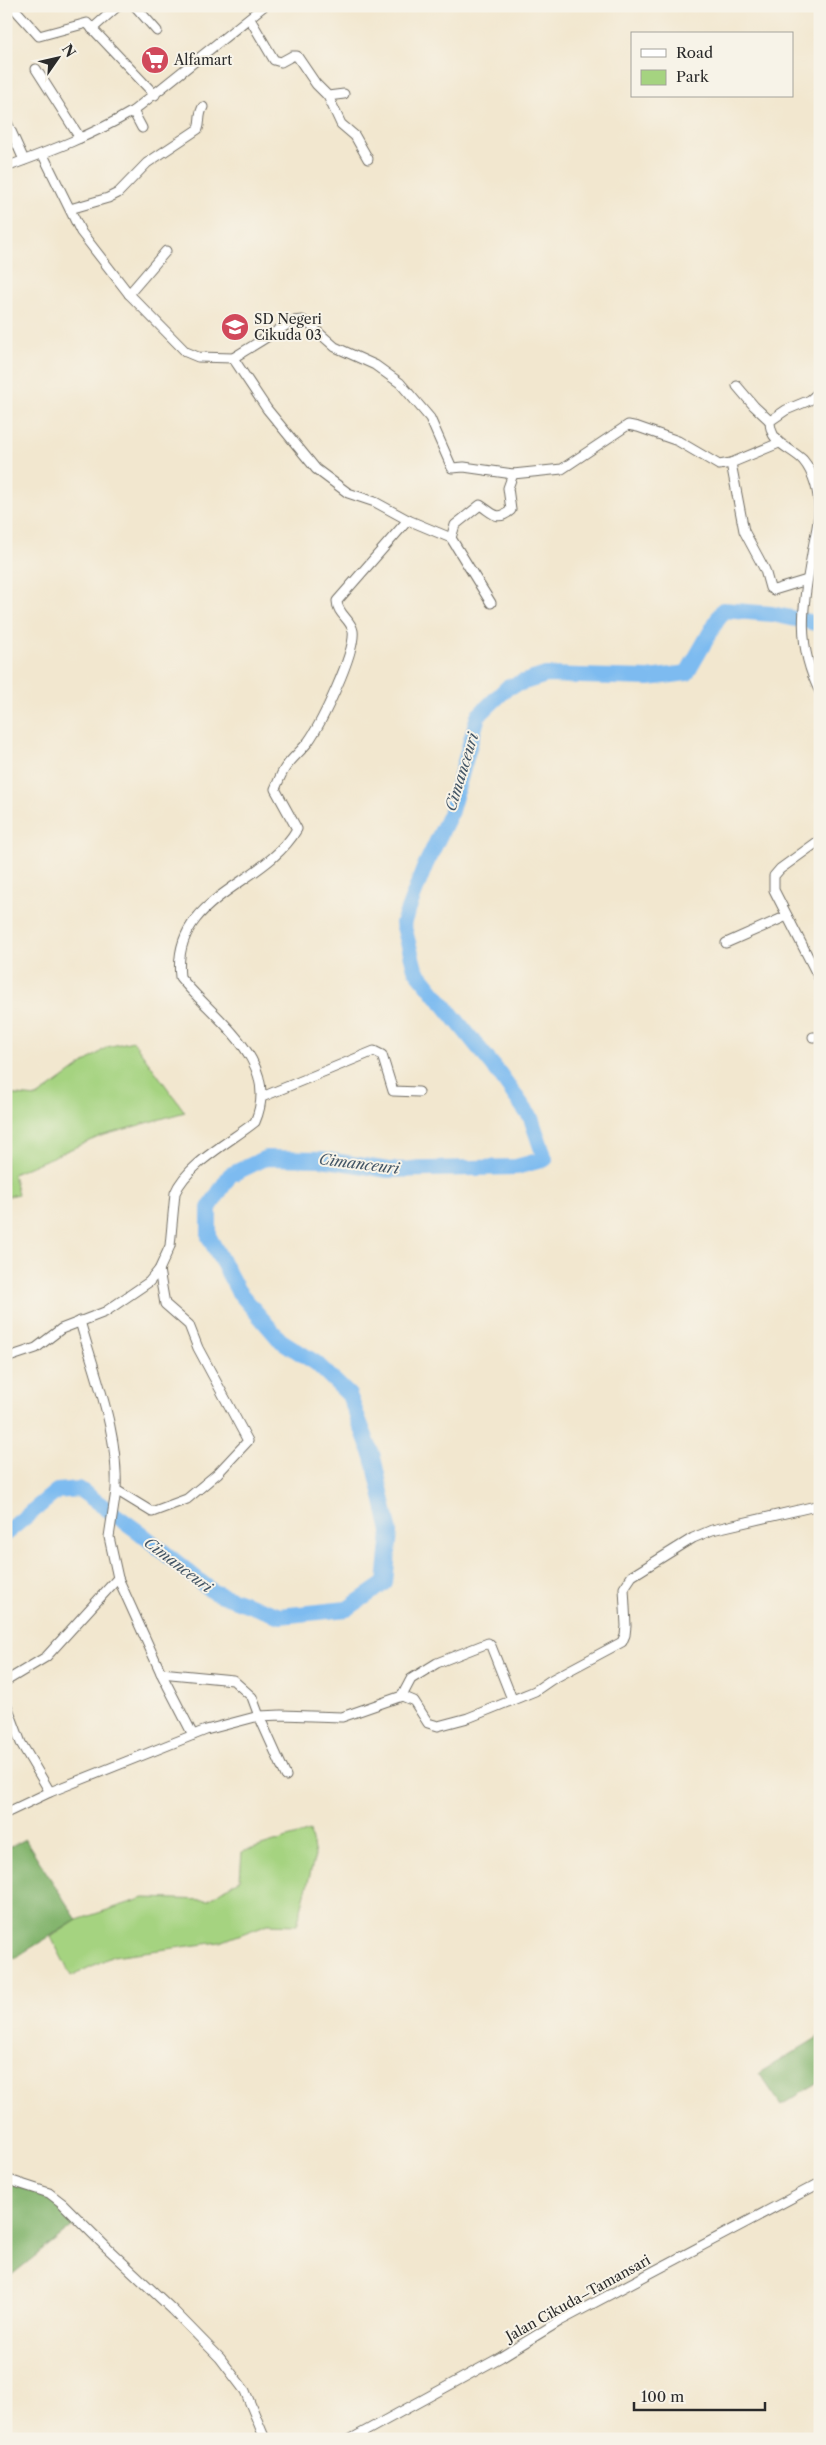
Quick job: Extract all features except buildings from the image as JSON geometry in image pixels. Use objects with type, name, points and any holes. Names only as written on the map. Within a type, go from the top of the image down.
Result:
[{"type":"street","points":[[12,6],[39,36],[87,23],[154,95]]},
{"type":"street","points":[[92,28],[118,6]]},
{"type":"street","points":[[135,6],[157,31]]},
{"type":"street","points":[[6,167],[43,155],[110,125],[134,111],[264,6]]},
{"type":"street","points":[[250,18],[274,60],[281,62],[292,56],[297,56],[316,84],[328,96],[341,124],[355,136],[368,159]]},
{"type":"street","points":[[36,69],[80,138]]},
{"type":"street","points":[[328,96],[344,94]]},
{"type":"street","points":[[70,209],[108,198],[124,188],[147,163],[198,129],[200,124],[199,113],[203,107]]},
{"type":"street","points":[[134,111],[142,128]]},
{"type":"street","points":[[6,120],[24,160]]},
{"type":"street","points":[[43,155],[82,232],[129,294],[186,352],[198,357],[233,358],[293,320],[302,320],[335,347],[375,365],[400,383],[430,418],[452,468],[464,467],[514,474],[562,468],[628,425],[638,426],[678,442],[719,465],[731,463],[779,444]]},
{"type":"street","points":[[129,294],[166,251]]},
{"type":"street","points":[[233,358],[267,409],[316,469],[348,493],[375,502],[408,520],[451,538],[491,603]]},
{"type":"street","points":[[737,386],[770,422],[774,436],[779,444],[802,460],[816,486],[819,511],[804,598],[803,636],[806,662],[820,692]]},
{"type":"street","points":[[770,422],[786,410],[810,400],[820,391]]},
{"type":"street","points":[[731,463],[744,531],[765,570],[770,588],[774,590],[807,580]]},
{"type":"street","points":[[451,538],[455,525],[480,505],[494,516],[503,517],[511,510],[508,488],[514,474]]},
{"type":"street","points":[[6,1358],[36,1348],[60,1329],[105,1312],[149,1282],[159,1270],[170,1246],[178,1186],[201,1161],[256,1122],[262,1097],[258,1075],[245,1047],[180,977],[179,966],[185,936],[189,926],[203,909],[267,865],[289,844],[298,829],[275,789],[285,768],[307,743],[318,726],[342,674],[352,641],[353,631],[348,620],[337,606],[337,602],[408,520]]},
{"type":"street","points":[[820,840],[780,868],[774,876],[774,890],[820,980]]},
{"type":"street","points":[[726,943],[788,916]]},
{"type":"street","points":[[262,1097],[374,1051],[382,1055],[393,1091],[419,1092]]},
{"type":"street","points":[[80,1322],[104,1398],[118,1470],[116,1490],[152,1512],[187,1498],[218,1473],[248,1441],[198,1348],[189,1325],[165,1304],[159,1270]]},
{"type":"street","points":[[116,1491],[109,1537],[118,1578],[161,1673],[193,1736]]},
{"type":"street","points":[[6,1813],[50,1792],[193,1736],[259,1716],[342,1717],[402,1696],[414,1701],[428,1723],[438,1726],[468,1718],[535,1691],[551,1680],[622,1642],[626,1626],[624,1588],[632,1576],[693,1538],[712,1530],[820,1505]]},
{"type":"street","points":[[6,1680],[46,1657],[118,1578]]},
{"type":"street","points":[[402,1696],[411,1679],[437,1663],[488,1643],[492,1646],[512,1699]]},
{"type":"street","points":[[161,1673],[233,1680],[252,1697],[286,1776]]},
{"type":"street","points":[[6,1703],[21,1743],[50,1792]]},
{"type":"street","points":[[6,2179],[49,2193],[62,2203],[173,2310],[220,2358],[245,2391],[265,2439]]},
{"type":"street","name":"Jalan Cikuda–Tamansari","points":[[351,2439],[501,2357],[560,2321],[820,2183]]},
{"type":"green space","points":[[133,1041],[185,1112],[101,1136],[13,1174],[18,1194],[6,1197],[6,1094],[37,1097],[107,1047]]},
{"type":"green space","points":[[310,1831],[315,1855],[297,1925],[268,1924],[220,1942],[113,1956],[71,1976],[51,1937],[77,1920],[144,1898],[208,1900],[240,1879],[242,1852]]},
{"type":"green space","points":[[25,1839],[77,1920],[6,1963],[6,1849]]},
{"type":"green space","points":[[820,2036],[820,2082],[781,2105],[759,2073]]},
{"type":"green space","points":[[13,2184],[46,2195],[79,2221],[9,2277],[6,2276],[6,2188]]},
{"type":"waterway","name":"Cimanceuri","points":[[6,1533],[57,1491],[79,1489],[139,1532],[213,1592],[280,1616],[347,1609],[385,1583],[390,1532],[373,1457],[349,1395],[316,1363],[280,1340],[238,1291],[209,1237],[209,1208],[230,1175],[266,1158],[322,1159],[388,1170],[516,1167],[545,1159],[531,1118],[499,1073],[415,969],[403,923],[425,866],[450,814],[478,716],[508,687],[546,675],[649,678],[687,673],[723,610],[772,614],[820,624]]},
{"type":"place","name":"Alfamart","points":[[155,60]]},
{"type":"place","name":"SD Negeri Cikuda 03","points":[[235,327]]}]
